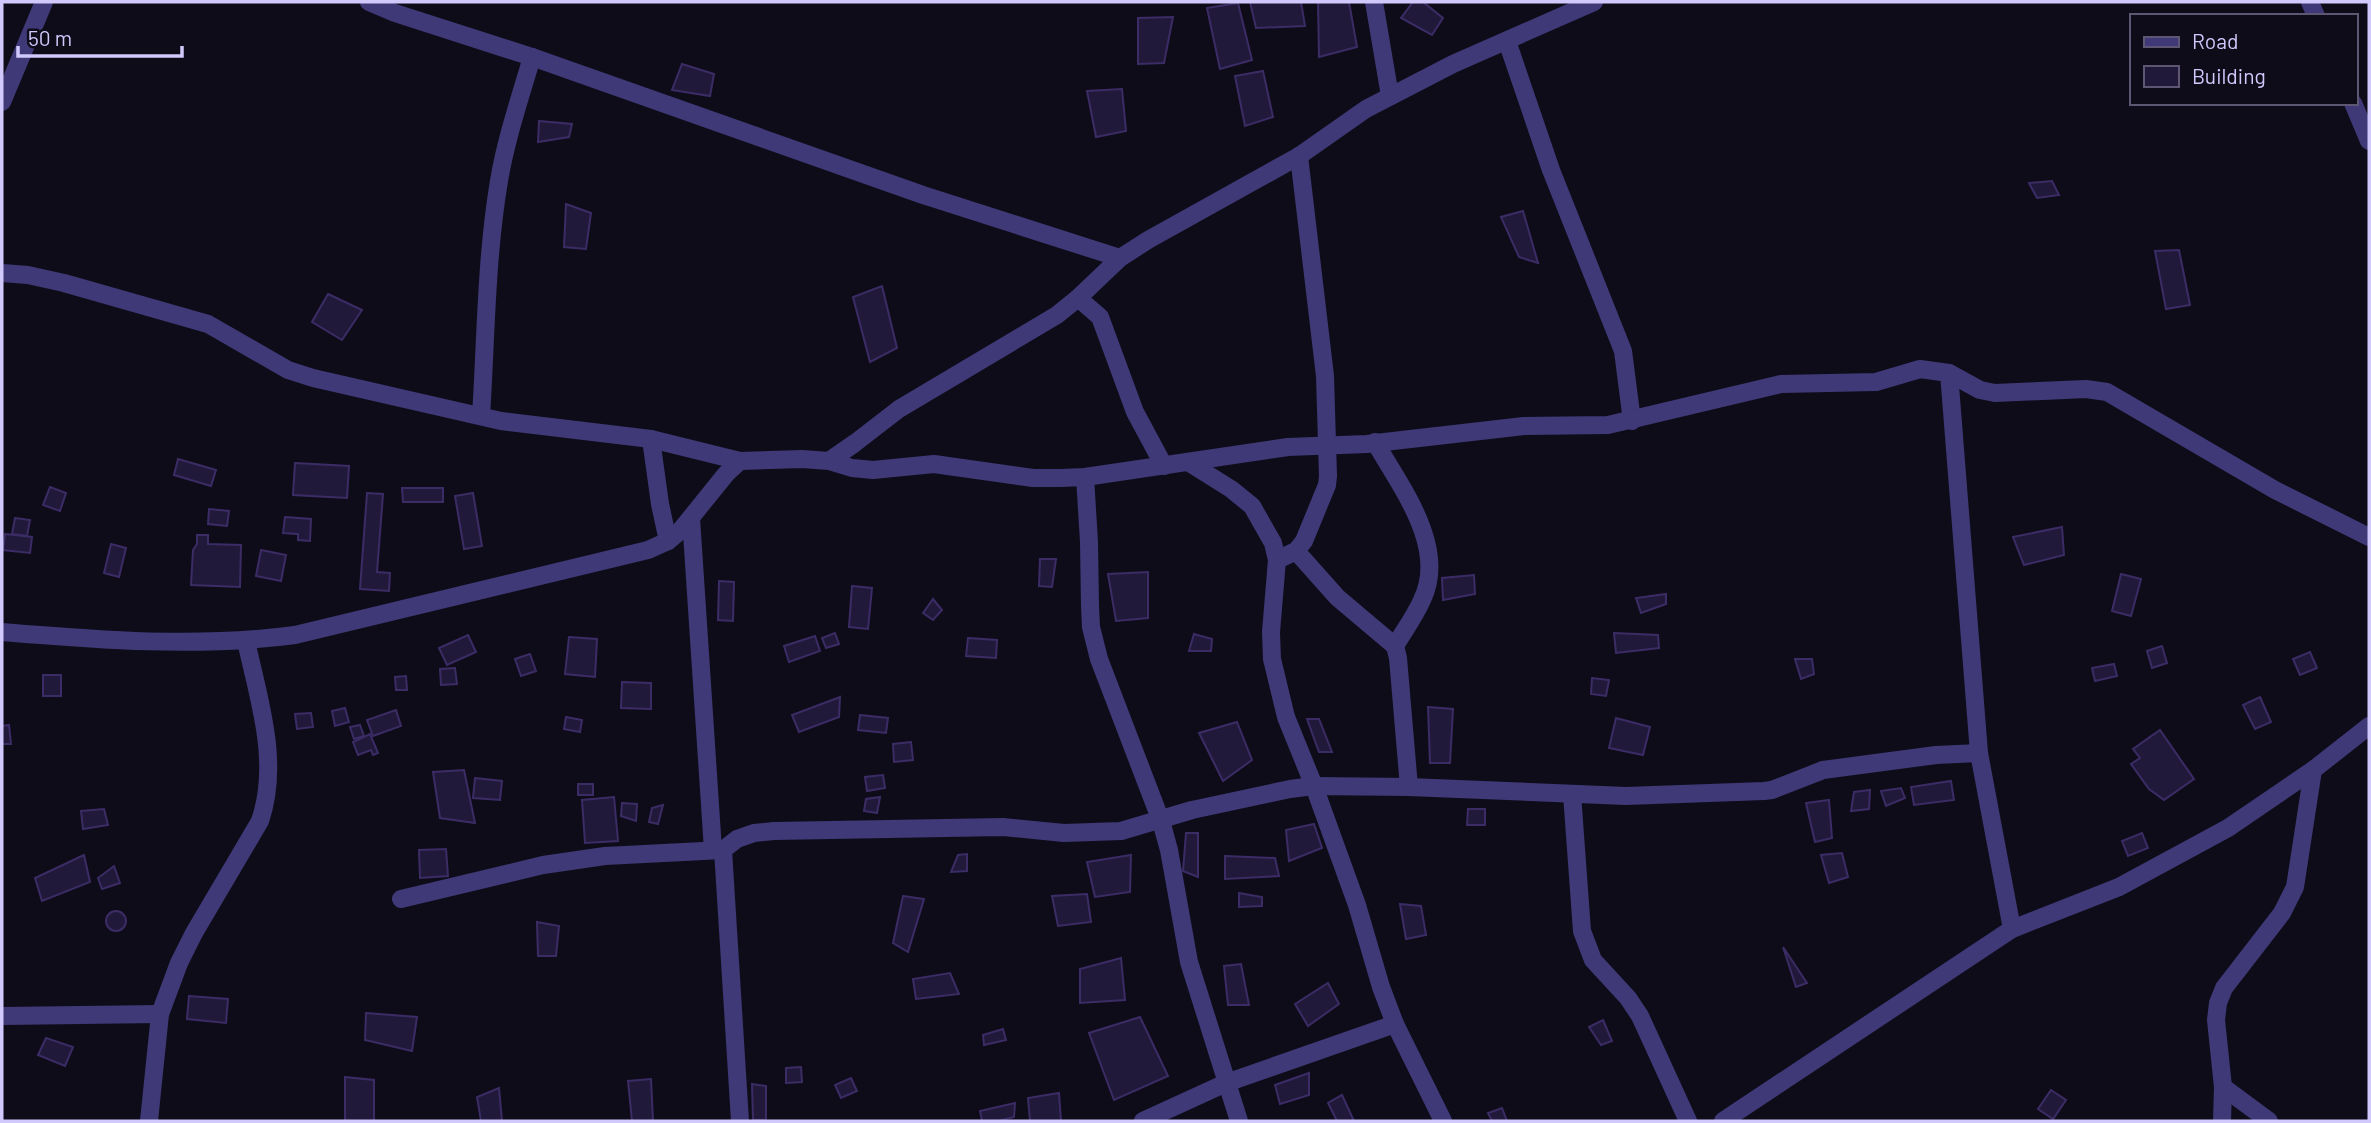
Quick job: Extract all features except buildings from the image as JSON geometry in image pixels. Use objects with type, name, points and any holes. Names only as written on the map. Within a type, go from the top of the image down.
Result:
[{"type":"street","points":[[2,102],[44,2]]},
{"type":"street","points":[[369,2],[397,7],[923,195],[1120,258]]},
{"type":"street","points":[[1374,2],[1391,96]]},
{"type":"street","points":[[829,461],[898,410],[1057,315],[1079,298],[1120,258],[1299,156],[1366,109],[1453,64],[1594,2]]},
{"type":"street","points":[[1507,41],[1551,170],[1623,351],[1632,421]]},
{"type":"street","points":[[481,416],[492,233],[499,181],[508,138],[532,57]]},
{"type":"street","points":[[2354,105],[2369,141]]},
{"type":"street","points":[[1277,560],[1296,551],[1304,541],[1327,485],[1328,445],[1319,314],[1299,156]]},
{"type":"street","points":[[2,273],[28,275],[64,283],[208,324],[288,370],[313,378],[501,421],[652,439],[740,461],[802,459],[829,461],[852,468],[873,470],[934,464],[1033,478],[1085,477],[1266,449],[1375,442],[1524,426],[1587,426],[1632,421],[1781,384],[1876,382],[1920,369],[1949,373],[1979,390],[1994,393],[2086,389],[2106,392],[2275,490],[2369,537]]},
{"type":"street","points":[[1079,298],[1100,317],[1135,412],[1164,466]]},
{"type":"street","points":[[1949,373],[1979,753],[2012,929]]},
{"type":"street","points":[[652,439],[658,492],[668,541]]},
{"type":"street","points":[[1375,442],[1420,521],[1429,559],[1423,598],[1395,646]]},
{"type":"street","points":[[2,632],[111,641],[246,641],[295,635],[648,550],[668,541],[680,531],[740,461]]},
{"type":"street","points":[[1188,461],[1252,506],[1273,543],[1277,560],[1271,632],[1272,659],[1286,717],[1357,905],[1395,1024],[1443,1121]]},
{"type":"street","points":[[1085,477],[1091,627],[1099,659],[1161,821],[1169,850],[1189,962],[1239,1121]]},
{"type":"street","points":[[691,518],[740,1121]]},
{"type":"street","points":[[1296,551],[1337,597],[1395,646],[1409,787]]},
{"type":"street","points":[[149,1121],[160,1014],[179,963],[194,933],[260,821],[266,803],[268,741],[246,641]]},
{"type":"street","points":[[1723,1121],[2012,929],[2119,887],[2228,828],[2312,770],[2369,726]]},
{"type":"street","points":[[401,899],[543,865],[605,856],[718,850],[737,839],[774,831],[1003,827],[1085,833],[1121,831],[1192,810],[1314,786],[1626,796],[1764,791],[1824,771],[1936,755],[1979,753]]},
{"type":"street","points":[[2222,1121],[2223,1087],[2216,1020],[2218,1003],[2224,988],[2282,913],[2295,887],[2312,770]]},
{"type":"street","points":[[1572,794],[1582,931],[1586,946],[1593,960],[1628,998],[1640,1016],[1688,1121]]},
{"type":"street","points":[[2,1016],[160,1014]]},
{"type":"street","points":[[1143,1121],[1226,1083],[1395,1024]]},
{"type":"street","points":[[2223,1087],[2269,1121]]}]
